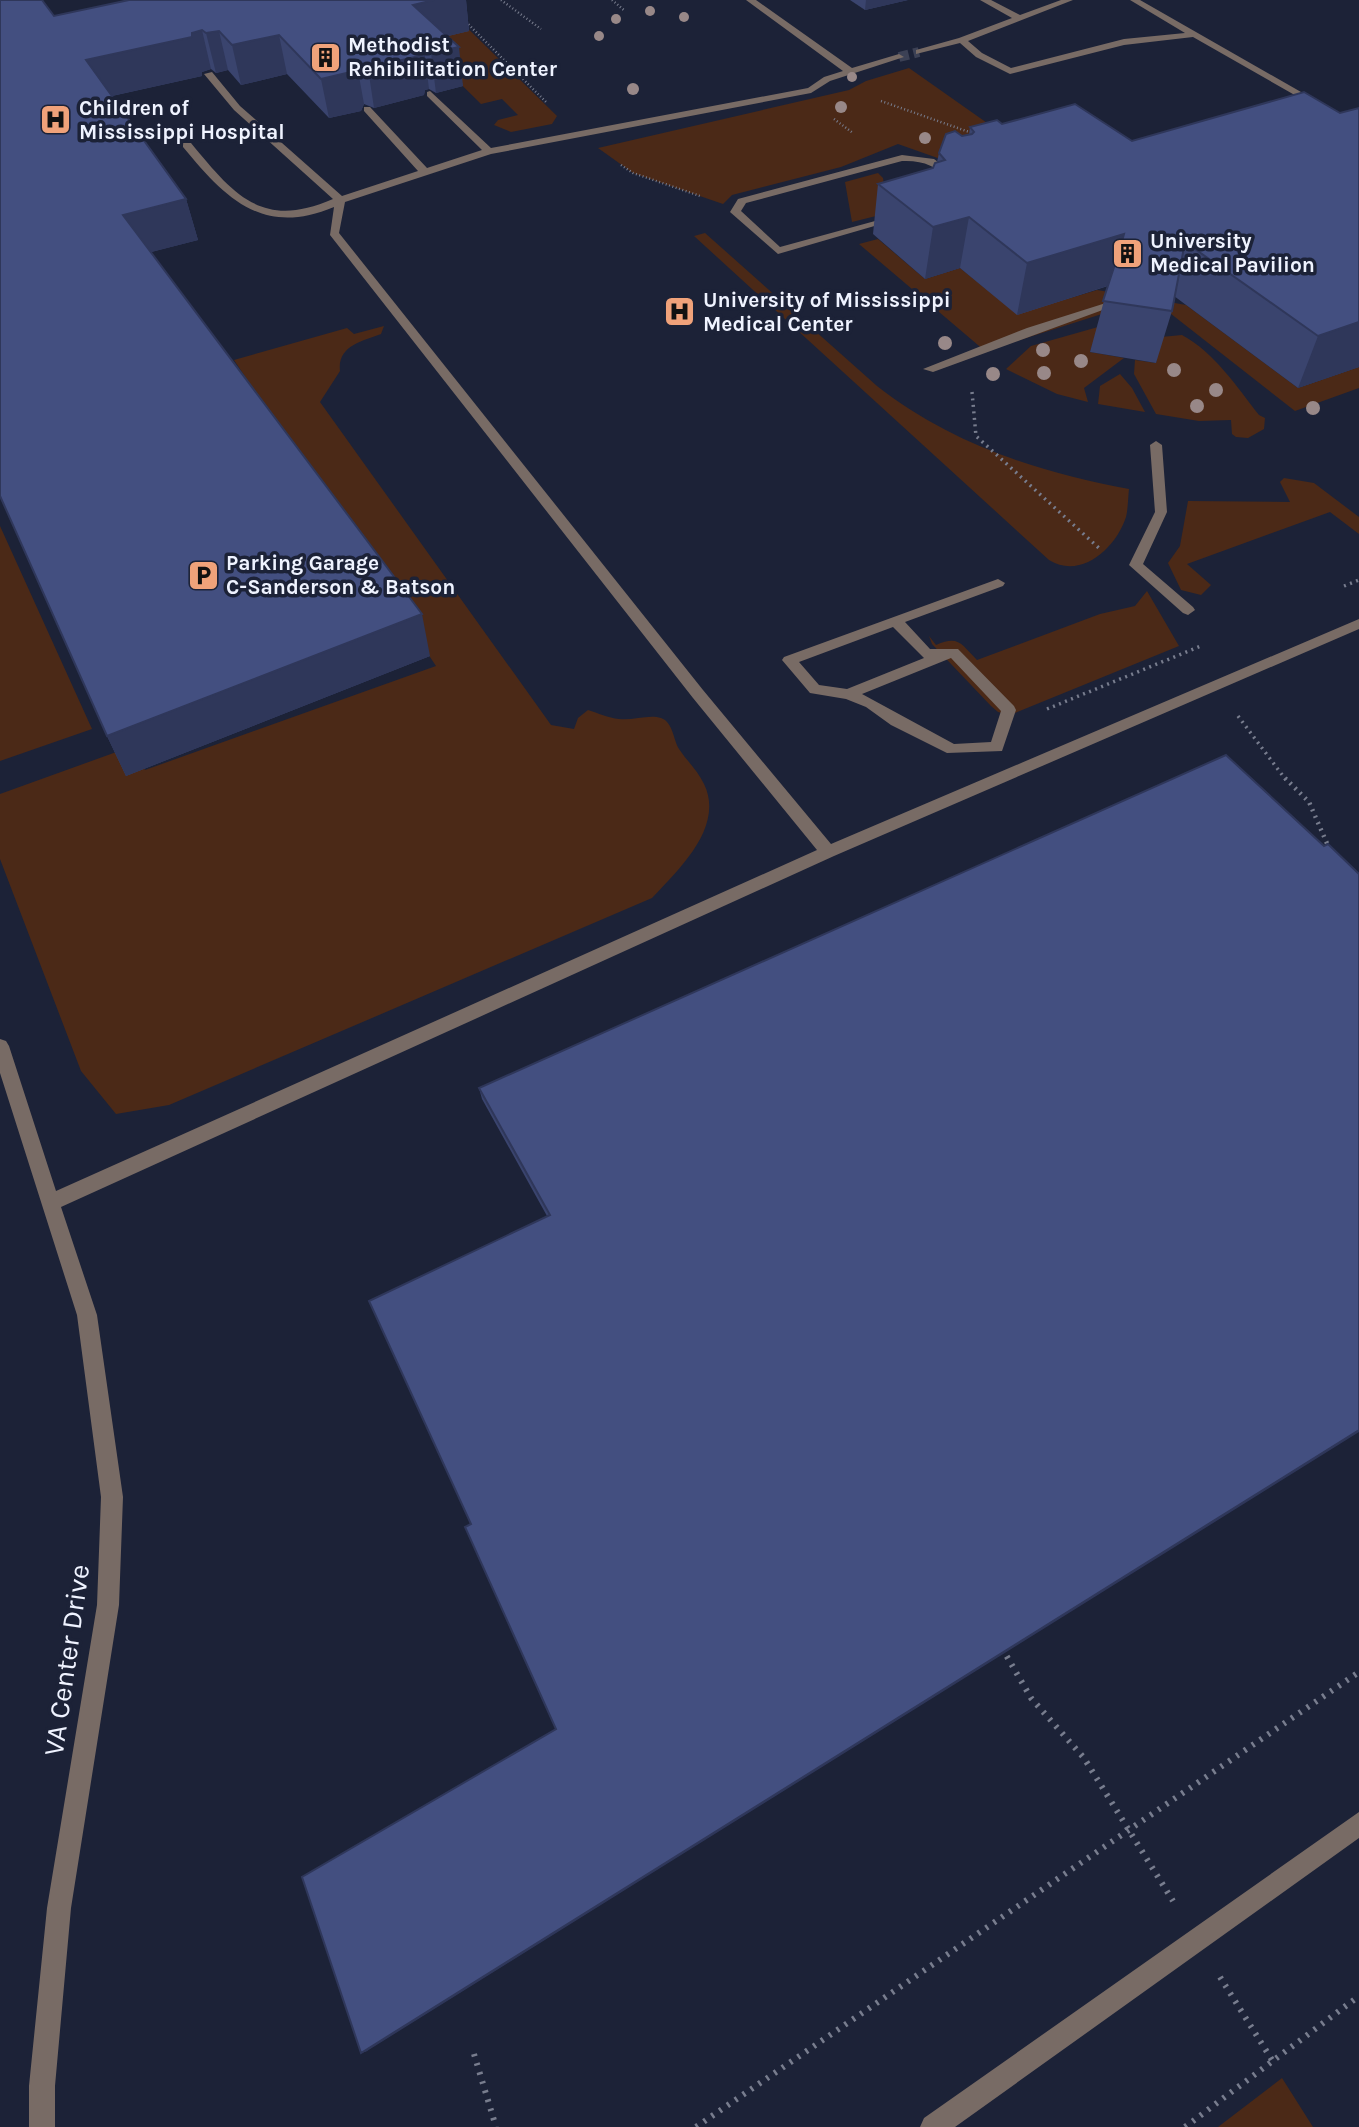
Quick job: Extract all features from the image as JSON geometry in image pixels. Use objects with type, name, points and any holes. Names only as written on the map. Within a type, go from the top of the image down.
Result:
[{"type":"street","points":[[750,0],[850,72]]},
{"type":"street","points":[[984,0],[1020,19]]},
{"type":"street","points":[[919,52],[962,40],[1069,0]]},
{"type":"street","points":[[1134,0],[1317,104]]},
{"type":"street","points":[[962,40],[979,55],[1010,71],[1124,42],[1197,34]]},
{"type":"street","points":[[187,145],[215,180],[253,210],[280,215],[304,214],[489,152],[811,90],[827,79],[899,57]]},
{"type":"street","points":[[209,74],[237,108],[340,200]]},
{"type":"street","points":[[430,94],[489,152]]},
{"type":"street","points":[[366,109],[425,172]]},
{"type":"street","points":[[906,216],[778,251],[735,212],[742,201],[902,158],[917,156],[941,164],[958,181]]},
{"type":"street","points":[[340,200],[334,233],[698,694],[828,852]]},
{"type":"street","points":[[929,369],[1031,330],[1113,304]]},
{"type":"street","points":[[1156,444],[1161,512],[1136,565],[1188,610]]},
{"type":"street","points":[[998,583],[789,660],[815,689],[848,694],[952,749],[997,747],[1020,771]]},
{"type":"street","points":[[895,621],[927,654],[953,652]]},
{"type":"street","points":[[52,1202],[828,852],[1359,625]]},
{"type":"street","points":[[848,694],[953,652]]},
{"type":"street","points":[[953,652],[1009,710],[997,747]]},
{"type":"street","name":"VA Center Drive","points":[[0,1046],[87,1315],[112,1497],[108,1605],[59,1908],[42,2086],[42,2127]]},
{"type":"street","points":[[933,2127],[1359,1824]]},
{"type":"path","points":[[501,0],[541,29]]},
{"type":"path","points":[[612,0],[625,10]]},
{"type":"path","points":[[463,19],[549,105]]},
{"type":"path","points":[[827,79],[849,90],[975,134]]},
{"type":"path","points":[[615,160],[633,173],[723,204],[735,212]]},
{"type":"path","points":[[1333,591],[1359,580]]},
{"type":"path","points":[[1009,710],[1033,715],[1204,644]]},
{"type":"path","points":[[996,1639],[1031,1698],[1084,1758],[1272,2060]]},
{"type":"path","points":[[696,2127],[1359,1671]]},
{"type":"path","points":[[1185,2127],[1359,1996]]},
{"type":"path","points":[[474,2054],[496,2127]]},
{"type":"shaded area","points":[[449,10],[557,116],[552,124],[511,132],[494,125],[498,120],[518,115],[502,99],[481,104],[419,43]]},
{"type":"shaded area","points":[[909,68],[1041,161],[949,162],[898,144],[841,167],[732,195],[723,204],[633,173],[598,148],[849,90],[866,81]]},
{"type":"shaded area","points":[[878,173],[883,178],[887,208],[880,215],[852,222],[845,182]]},
{"type":"shaded area","points":[[705,233],[877,386],[905,406],[965,440],[997,453],[1062,474],[1129,489],[1126,517],[1114,540],[1096,558],[1085,563],[1061,565],[1049,560],[694,236]]},
{"type":"shaded area","points":[[878,239],[925,279],[960,268],[1017,314],[1097,290],[1127,295],[1124,307],[985,351],[859,244]]},
{"type":"shaded area","points":[[1152,299],[1186,305],[1298,388],[1359,367],[1359,388],[1295,411]]},
{"type":"shaded area","points":[[384,326],[381,334],[359,342],[347,350],[342,356],[340,371],[320,402],[551,725],[574,729],[578,718],[588,710],[619,719],[656,717],[668,723],[679,749],[704,784],[709,800],[704,832],[685,861],[652,898],[169,1105],[116,1114],[81,1071],[0,859],[0,794],[133,746],[145,770],[436,666],[234,360],[347,328],[354,334]]},
{"type":"shaded area","points":[[1098,327],[1090,352],[1124,358],[1084,388],[1088,402],[1057,394],[1006,369],[1031,346]]},
{"type":"shaded area","points":[[1182,335],[1194,342],[1224,371],[1259,415],[1265,418],[1264,429],[1248,438],[1236,437],[1232,434],[1231,420],[1199,421],[1156,414],[1134,374],[1135,360],[1156,363],[1161,337]]},
{"type":"shaded area","points":[[1120,374],[1132,388],[1145,412],[1098,404],[1100,386]]},
{"type":"shaded area","points":[[1284,478],[1314,483],[1359,517],[1359,534],[1330,512],[1187,564],[1211,585],[1201,595],[1181,590],[1168,563],[1180,546],[1188,501],[1290,502],[1280,482]]},
{"type":"shaded area","points":[[0,526],[92,729],[0,761]]},
{"type":"shaded area","points":[[1147,591],[1179,646],[1010,715],[998,712],[991,706],[932,644],[929,636],[936,645],[950,641],[959,643],[977,660],[1100,614],[1135,606]]},
{"type":"shaded area","points":[[1282,2078],[1313,2127],[1218,2127]]},
{"type":"building","points":[[0,0],[42,0],[54,16],[129,0],[434,0],[413,5],[459,47],[431,53],[424,49],[419,56],[368,68],[357,65],[355,71],[321,79],[279,35],[232,45],[219,31],[206,33],[202,30],[192,33],[192,37],[86,60],[186,199],[123,215],[422,614],[107,736],[0,496]]},
{"type":"building","name":"University Medical Pavilion","points":[[1304,92],[1340,113],[1359,108],[1359,322],[1318,336],[1185,242],[1172,311],[1103,301],[1116,261],[1135,254],[1133,250],[1120,249],[1124,234],[1027,263],[969,217],[933,227],[878,184],[933,168],[935,163],[945,160],[939,153],[946,134],[955,131],[962,136],[972,134],[974,132],[970,127],[997,120],[1002,124],[1075,104],[1132,141]]},
{"type":"building","points":[[1226,755],[1324,846],[1328,844],[1359,874],[1359,1430],[361,2053],[302,1877],[556,1729],[465,1527],[471,1524],[369,1301],[550,1215],[479,1088]]},
{"type":"tunnel","points":[[899,57],[919,52]]},
{"type":"place","name":"Methodist Rehibilitation Center","points":[[325,57]]},
{"type":"place","name":"Children of Mississippi Hospital","points":[[56,120]]},
{"type":"place","name":"University Medical Pavilion","points":[[1127,253]]},
{"type":"place","name":"University of Mississippi Medical Center","points":[[680,312]]},
{"type":"place","name":"Parking Garage C-Sanderson & Batson","points":[[203,575]]}]
